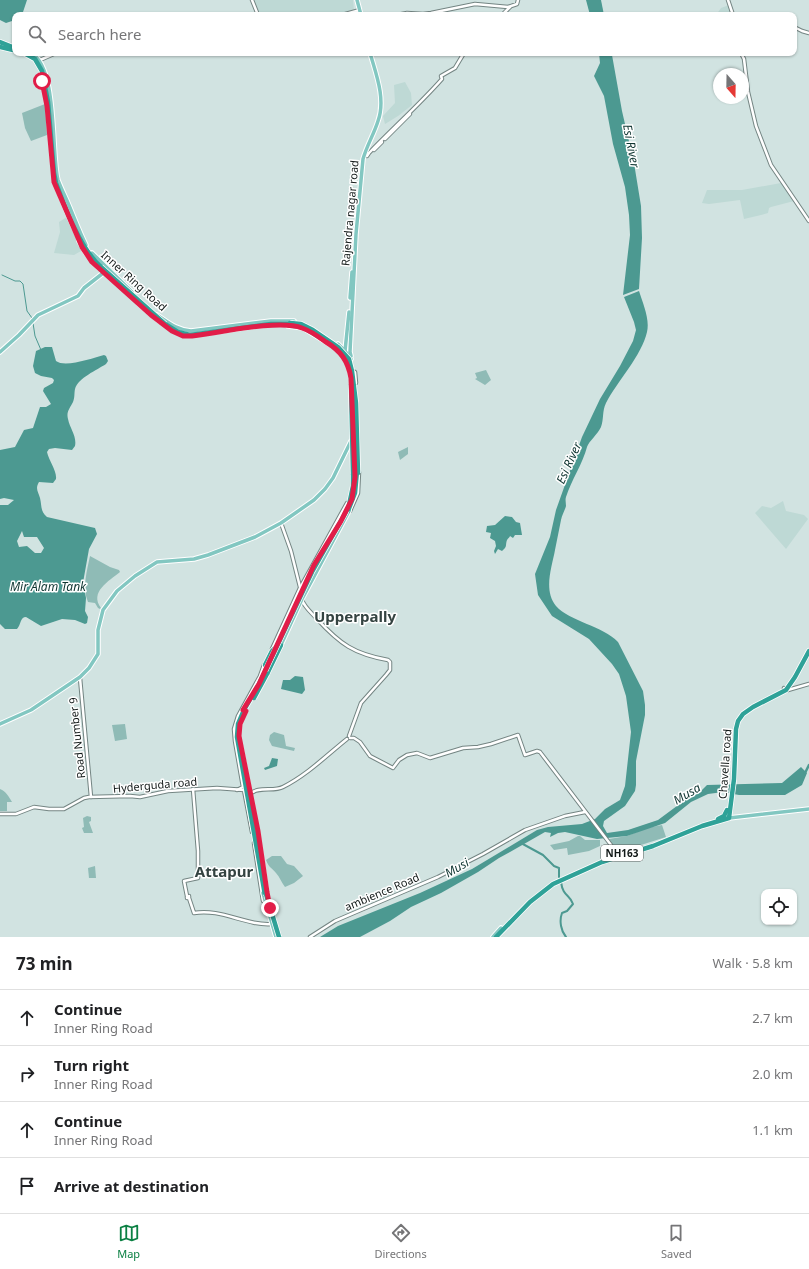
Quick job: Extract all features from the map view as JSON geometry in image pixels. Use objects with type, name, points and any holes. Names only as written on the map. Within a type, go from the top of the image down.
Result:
[{"type":"highway","points":[[0,45],[12,48]]},
{"type":"highway","points":[[29,56],[35,59],[42,71],[49,108],[55,180],[82,243],[95,261],[152,313],[175,331],[183,334],[194,335],[271,324],[300,325],[312,331],[339,350],[349,363],[352,377],[357,474],[353,499],[314,573],[258,690],[245,710]]},
{"type":"highway","points":[[34,56],[38,59],[43,70],[50,102],[58,182],[83,242],[96,260],[153,312],[178,331],[194,333],[290,322],[300,324],[313,330],[340,349],[350,362],[356,412],[356,474],[358,488],[348,506]]},
{"type":"highway","points":[[245,710],[258,694],[281,645]]},
{"type":"highway","name":"Chavella road","points":[[728,815],[733,777],[736,729],[739,720],[743,714],[760,702],[785,689],[809,647]]},
{"type":"highway","points":[[275,648],[272,650],[238,724],[237,737],[265,895],[269,914],[278,937]]},
{"type":"highway","points":[[785,689],[795,677],[809,651]]},
{"type":"highway","points":[[728,815],[735,816]]},
{"type":"highway","name":"NH163","points":[[495,937],[547,886],[588,866],[652,844],[728,815]]},
{"type":"highway","name":"NH163","points":[[501,930],[537,896],[553,884],[602,862],[653,846],[728,815]]},
{"type":"main road","points":[[356,0],[359,12]]},
{"type":"main road","name":"Inner Ring Road","points":[[29,56],[35,59],[41,73],[47,106],[54,182],[82,247],[92,262],[106,271],[173,327],[180,330],[191,331],[272,321],[296,321],[305,324],[338,344],[352,363],[357,477],[356,490],[329,549],[302,600],[281,645],[236,727],[237,747],[264,901],[278,937]]},
{"type":"main road","points":[[34,56],[40,60]]},
{"type":"main road","name":"Rajendra nagar road","points":[[346,354],[361,160],[364,148],[375,124],[379,109],[378,89],[370,56]]},
{"type":"main road","name":"Inner Ring Road","points":[[40,60],[51,101],[58,180],[85,244],[106,271],[151,315],[170,330],[183,336],[198,336],[270,326],[297,326],[313,333],[346,354]]},
{"type":"main road","name":"Rajendra nagar road","points":[[346,354],[354,264]]},
{"type":"main road","points":[[0,352],[38,314],[78,296],[84,288],[106,271]]},
{"type":"main road","points":[[338,344],[343,347],[347,346]]},
{"type":"main road","name":"Inner Ring Road","points":[[273,924],[257,826],[239,736],[239,727],[245,710],[275,648],[285,622],[314,565],[348,506],[354,486],[355,467],[351,378],[346,354]]},
{"type":"main road","points":[[0,724],[31,710],[80,677],[89,668],[98,654],[98,630],[103,610],[117,591],[157,562],[194,559],[208,555],[260,535],[281,523],[314,500],[325,490],[333,478],[351,441]]},
{"type":"main road","points":[[314,565],[319,567]]},
{"type":"main road","points":[[728,815],[809,808]]},
{"type":"main road","points":[[735,816],[809,808]]},
{"type":"street","points":[[252,0],[257,12]]},
{"type":"street","points":[[436,12],[476,4],[511,6],[517,4],[518,0]]},
{"type":"street","points":[[728,0],[732,12]]},
{"type":"street","points":[[505,12],[511,6]]},
{"type":"street","points":[[797,28],[809,32]]},
{"type":"street","points":[[40,60],[48,56]]},
{"type":"street","points":[[361,160],[367,156],[414,109],[442,79],[442,76],[455,68],[462,56]]},
{"type":"street","points":[[743,56],[748,92],[755,120],[771,165],[809,221]]},
{"type":"street","name":"Inner Ring Road","points":[[302,600],[358,495],[357,407],[355,374],[353,371]]},
{"type":"street","name":"Inner Ring Road","points":[[348,506],[352,482],[351,441]]},
{"type":"street","points":[[301,590],[340,520]]},
{"type":"street","points":[[281,523],[301,590]]},
{"type":"street","points":[[250,794],[257,791],[282,788],[309,771],[349,738],[361,703],[390,670],[390,662],[388,660],[362,654],[343,644],[307,608],[302,600]]},
{"type":"street","points":[[237,790],[243,787],[234,731],[236,722],[261,677],[285,622]]},
{"type":"street","name":"Road Number 9","points":[[80,677],[91,797]]},
{"type":"street","points":[[785,689],[809,684]]},
{"type":"street","points":[[349,738],[354,738],[360,742],[370,756],[393,768],[398,760],[407,755],[417,754],[430,758],[463,748],[491,744],[518,735],[525,755],[537,751],[540,752],[612,847],[614,856]]},
{"type":"street","points":[[242,751],[250,788],[257,791]]},
{"type":"street","name":"Hyderguda road","points":[[0,814],[16,814],[34,807],[64,809],[84,798],[91,797],[140,797],[156,793],[193,789],[222,788],[244,790],[259,872]]},
{"type":"street","points":[[193,789],[198,852],[198,878],[184,881],[194,913],[200,912],[227,915],[244,921],[260,924],[273,924]]},
{"type":"street","name":"ambience Road","points":[[310,937],[336,921],[438,877],[525,830],[568,815],[586,813]]},
{"type":"shaded area","points":[[254,0],[353,0],[354,10],[346,12],[258,12]]},
{"type":"shaded area","points":[[729,5],[730,12],[718,12],[721,8]]},
{"type":"shaded area","points":[[405,82],[411,93],[412,105],[385,124],[383,116],[395,103],[394,85]]},
{"type":"shaded area","points":[[45,104],[47,135],[31,141],[25,128],[22,113]]},
{"type":"shaded area","points":[[781,183],[794,201],[771,207],[769,208],[768,213],[761,215],[744,219],[740,200],[709,204],[702,203],[707,190],[742,190]]},
{"type":"shaded area","points":[[67,217],[81,251],[74,255],[54,253],[60,232],[59,222]]},
{"type":"shaded area","points":[[486,370],[491,380],[485,385],[475,379],[477,378],[475,373]]},
{"type":"shaded area","points":[[408,447],[408,454],[400,460],[398,452]]},
{"type":"shaded area","points":[[783,501],[786,511],[804,515],[808,519],[786,549],[755,513],[762,506],[771,508]]},
{"type":"shaded area","points":[[90,556],[110,567],[119,570],[120,572],[106,583],[99,592],[97,597],[101,608],[100,609],[95,603],[88,602],[86,597],[86,579]]},
{"type":"shaded area","points":[[125,724],[127,739],[115,741],[112,725]]},
{"type":"shaded area","points":[[274,732],[284,735],[286,746],[295,748],[294,751],[272,746],[269,740],[270,735]]},
{"type":"shaded area","points":[[0,789],[6,793],[12,802],[7,802],[7,811],[0,811]]},
{"type":"shaded area","points":[[87,816],[91,817],[91,821],[89,822],[93,833],[84,833],[82,828],[84,827],[83,818]]},
{"type":"shaded area","points":[[662,825],[666,837],[616,853],[609,839],[627,836],[647,828]]},
{"type":"shaded area","points":[[578,836],[585,840],[600,840],[600,846],[589,851],[568,855],[567,848],[554,850],[550,845],[569,841]]},
{"type":"shaded area","points":[[272,856],[281,856],[287,864],[294,866],[303,876],[294,883],[285,887],[267,863],[266,860]]},
{"type":"shaded area","points":[[95,866],[96,878],[89,878],[88,868]]},
{"type":"shaded area","points":[[387,888],[389,895],[380,899],[378,892]]},
{"type":"water","points":[[0,0],[27,0],[23,12],[12,12],[12,21],[6,23],[0,20]]},
{"type":"water","points":[[586,0],[601,0],[603,12],[589,12]]},
{"type":"water","points":[[599,56],[612,56],[622,111],[634,163],[641,206],[642,238],[639,289],[623,295],[630,235],[629,215],[625,187],[613,144],[604,96],[594,76],[600,63]]},
{"type":"water","points":[[639,291],[648,322],[647,332],[635,359],[606,403],[601,427],[588,445],[568,491],[549,586],[552,600],[562,611],[569,616],[612,636],[618,642],[643,691],[645,715],[636,761],[635,791],[625,806],[604,821],[603,826],[607,833],[628,830],[658,820],[685,800],[699,793],[707,785],[782,783],[801,767],[807,773],[802,785],[785,795],[739,795],[723,792],[708,794],[691,802],[665,823],[627,836],[597,839],[565,832],[558,833],[550,837],[551,833],[545,832],[441,893],[411,907],[390,921],[360,937],[320,937],[338,926],[420,893],[472,869],[537,830],[548,827],[582,824],[595,819],[605,809],[620,800],[625,786],[631,732],[626,696],[619,674],[589,639],[552,616],[538,595],[535,574],[550,537],[556,510],[582,437],[600,399],[633,341],[636,330],[624,297]]},
{"type":"water","name":"Mir Alam Tank","points":[[45,347],[52,347],[56,361],[60,363],[79,362],[104,355],[108,361],[106,364],[80,381],[77,385],[74,400],[68,414],[69,423],[75,439],[75,446],[72,450],[55,448],[49,449],[47,452],[56,479],[53,483],[39,482],[37,488],[42,510],[47,517],[95,528],[97,534],[89,549],[83,583],[86,598],[85,611],[88,617],[87,623],[85,624],[75,620],[62,619],[41,626],[24,617],[17,629],[5,629],[0,624],[0,505],[8,505],[14,500],[4,498],[0,499],[0,450],[15,447],[24,430],[33,428],[40,407],[46,407],[51,404],[43,391],[44,388],[53,383],[54,380],[35,373],[33,366],[36,351]],"holes":[[[22,531],[24,537],[37,537],[44,548],[41,553],[35,553],[27,546],[19,547],[17,541]]]},
{"type":"water","points":[[505,516],[512,517],[516,522],[520,523],[522,535],[515,535],[513,538],[510,536],[507,540],[506,547],[502,551],[498,549],[495,554],[495,541],[490,538],[491,533],[486,532],[487,526],[495,525]]},
{"type":"water","points":[[295,676],[303,677],[305,690],[302,694],[281,689],[283,680],[290,680]]},
{"type":"water","points":[[272,758],[278,759],[277,766],[265,770],[264,768],[269,766]]},
{"type":"waterway","points":[[2,275],[15,281],[20,281],[23,284],[27,311],[32,318]]},
{"type":"waterway","points":[[33,323],[35,336],[41,350]]},
{"type":"waterway","name":"Musa","points":[[805,773],[809,765]]},
{"type":"waterway","points":[[521,843],[543,855],[554,866],[559,868],[559,877]]},
{"type":"waterway","points":[[561,882],[563,890],[573,904],[567,911],[562,913],[561,916],[561,926],[566,937]]},
{"type":"district","name":"Upperpally","points":[[355,617]]},
{"type":"district","name":"Attapur","points":[[224,872]]},
{"type":"route","points":[[42,81],[47,106],[54,182],[81,246],[92,262],[151,315],[170,330],[183,336],[270,326],[297,326],[313,333],[338,350],[347,361],[349,368],[351,378],[355,477],[352,499],[341,521],[327,541],[314,565],[259,684],[243,710],[246,711],[239,727],[240,743],[258,831],[270,908]]},
{"type":"water label","name":"Esi River","points":[[631,146]]},
{"type":"water label","name":"Esi River","points":[[569,463]]},
{"type":"water label","name":"Musi","points":[[457,868]]}]
